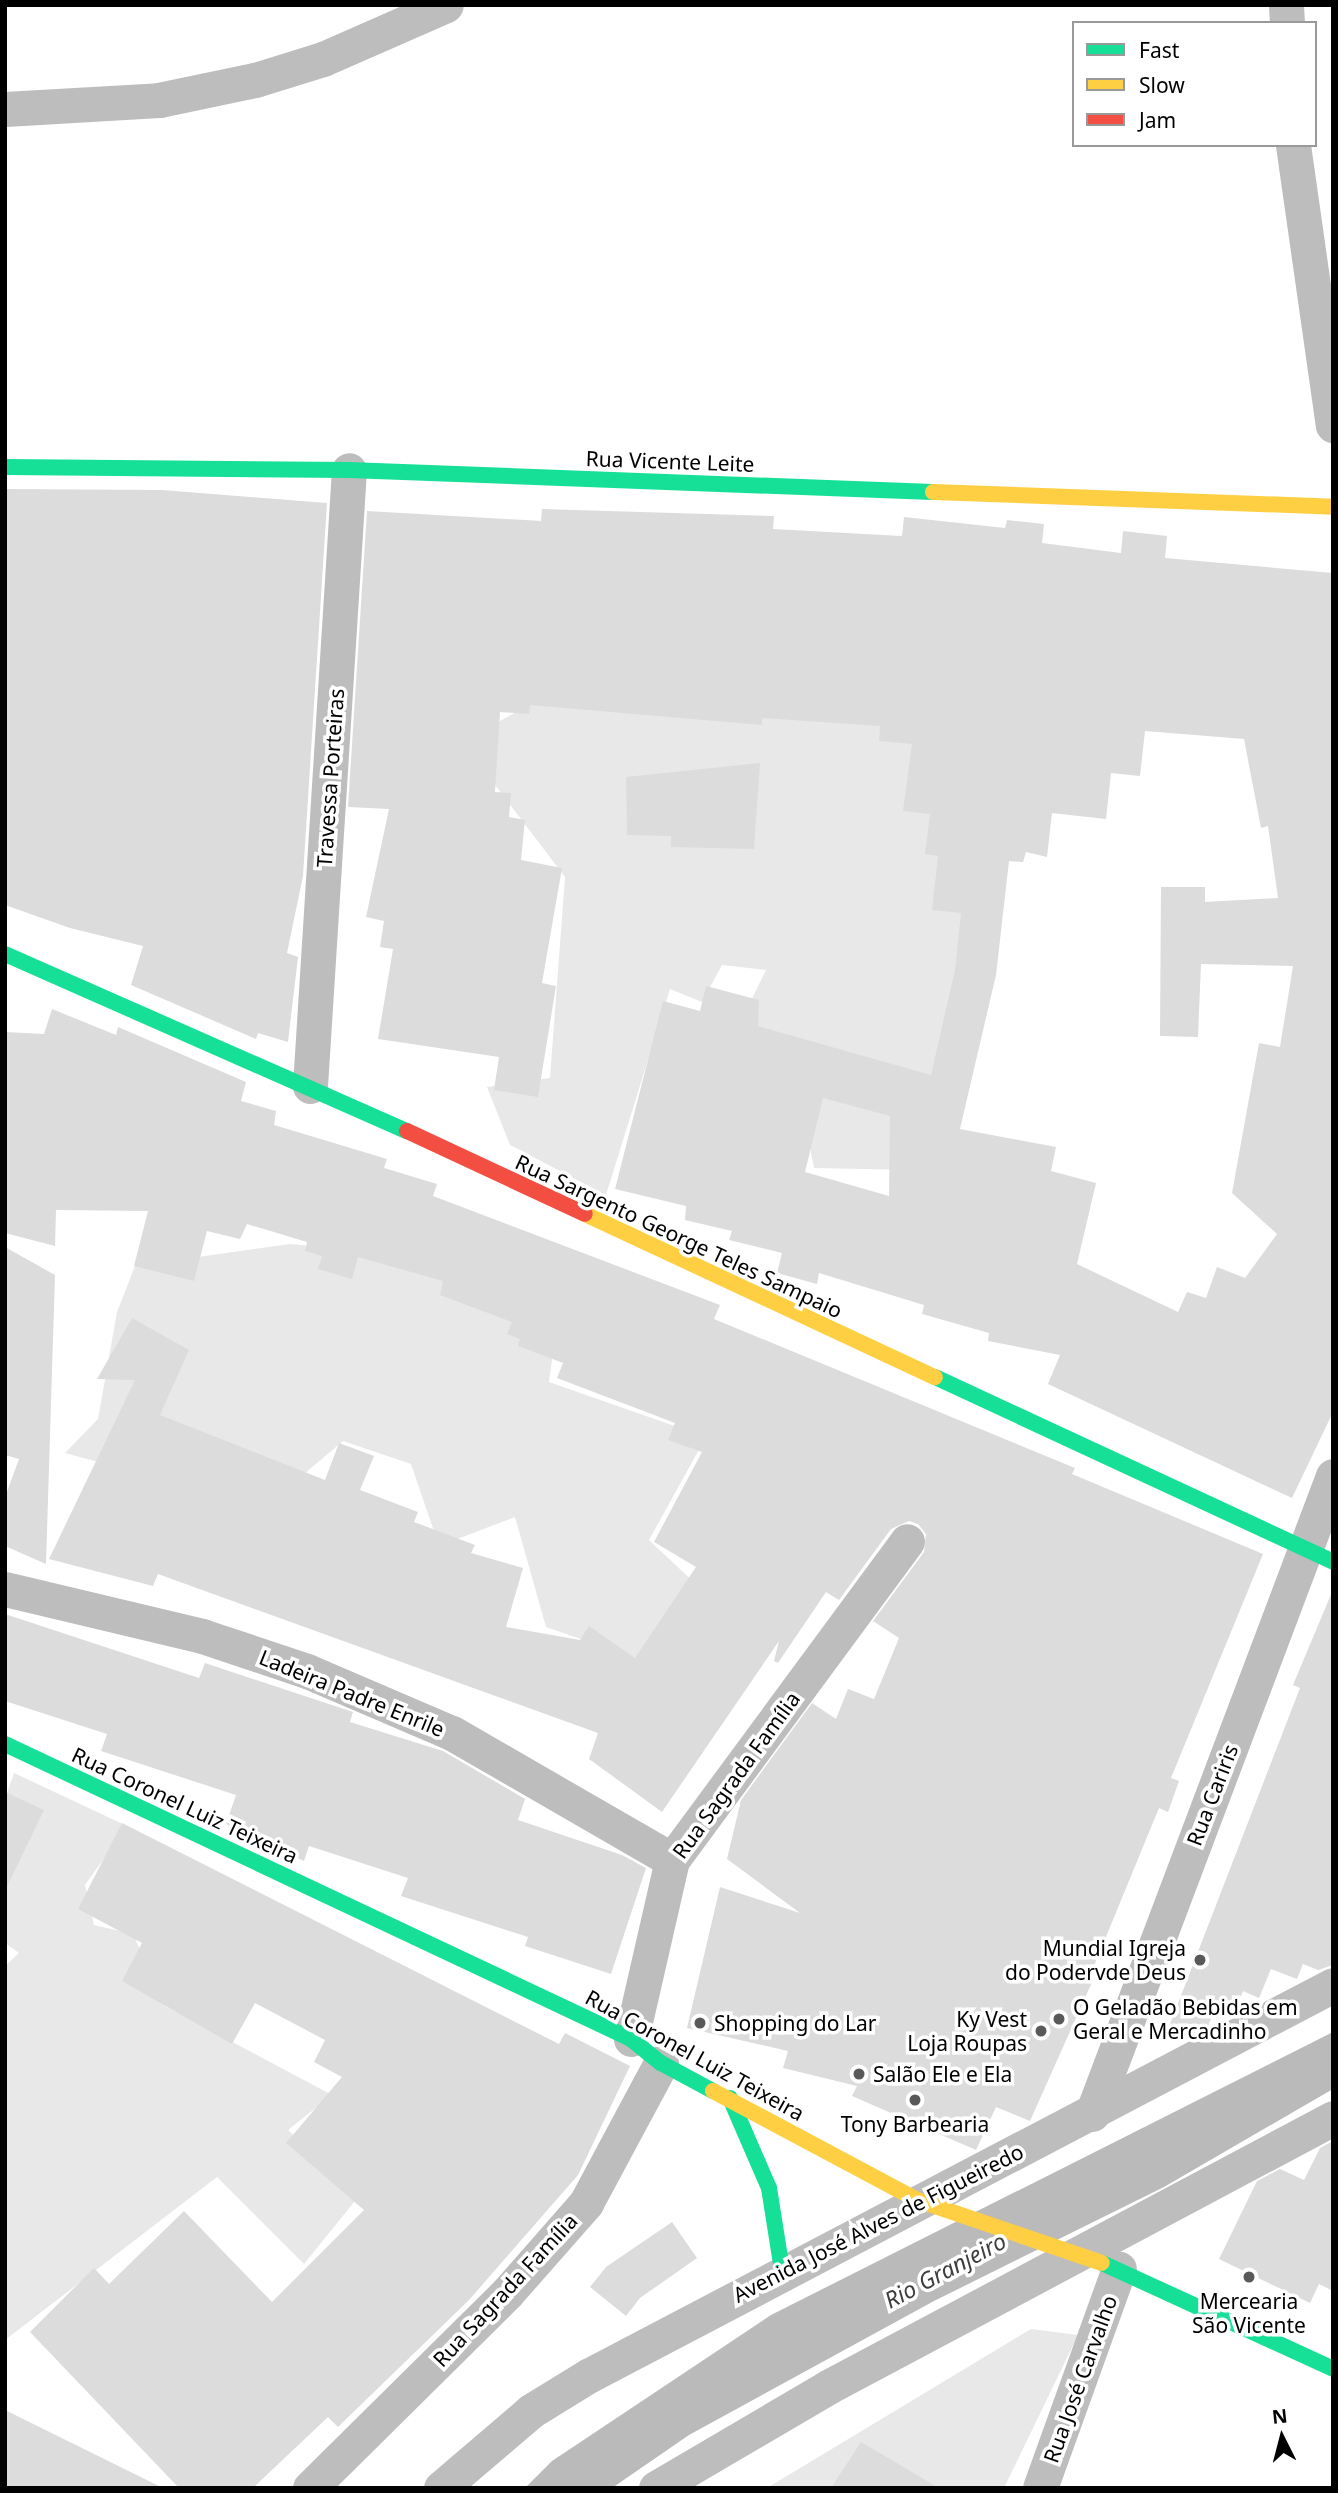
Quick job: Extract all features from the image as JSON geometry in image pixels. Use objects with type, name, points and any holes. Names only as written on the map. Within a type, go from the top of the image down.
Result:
[{"type":"main road","name":"Rua Vicente Leite","points":[[5,467],[349,470],[1333,508]]},
{"type":"main road","name":"Rua Sargento George Teles Sampaio","points":[[5,954],[310,1086],[1318,1556]]},
{"type":"main road","name":"Rua Coronel Luiz Teixeira","points":[[5,1744],[631,2039],[661,2063],[917,2200],[1080,2253],[1333,2369]]},
{"type":"main road","points":[[730,2098],[769,2188],[782,2270]]},
{"type":"street","points":[[5,109],[159,100],[255,80],[323,60],[446,5]]},
{"type":"street","points":[[1293,147],[1333,425]]},
{"type":"street","name":"Travessa Porteiras","points":[[310,1086],[349,470]]},
{"type":"street","name":"Rua Cariris","points":[[1092,2114],[1318,1556],[1333,1476]]},
{"type":"street","name":"Rua Sagrada Família","points":[[631,2039],[672,1860],[907,1541]]},
{"type":"street","name":"Ladeira Padre Enrile","points":[[5,1590],[202,1636],[307,1671],[452,1733],[672,1860]]},
{"type":"street","name":"Avenida José Alves de Figueiredo","points":[[441,2488],[542,2404],[782,2270],[1092,2114],[1333,1985]]},
{"type":"street","name":"Rua Sagrada Família","points":[[310,2488],[508,2294],[586,2203],[661,2063]]},
{"type":"street","points":[[656,2488],[828,2387],[1333,2118]]},
{"type":"street","name":"Rua José Carvalho","points":[[1040,2488],[1119,2269]]},
{"type":"shaded area","points":[[587,674],[934,725],[971,955],[914,1170],[814,1168],[801,1101],[735,1033],[766,970],[722,965],[702,1002],[670,989],[606,1195],[510,1145],[487,1087],[550,1078],[565,877],[495,785],[496,723]]},
{"type":"shaded area","points":[[290,1244],[492,1263],[556,1330],[549,1382],[706,1437],[649,1540],[698,1586],[662,1667],[546,1627],[515,1517],[439,1546],[411,1464],[343,1441],[297,1480],[179,1484],[65,1453],[98,1419],[117,1312],[135,1266]]},
{"type":"shaded area","points":[[14,1773],[127,1826],[85,1885],[94,1925],[133,1934],[165,2006],[332,2095],[288,2130],[359,2196],[304,2264],[217,2177],[5,2340],[5,1966],[19,1953],[5,1943],[5,1799]]},
{"type":"shaded area","points":[[1031,2329],[1078,2335],[1004,2488],[767,2488]]},
{"type":"water","name":"Rio Granjeiro","points":[[1333,2032],[1333,2089],[1164,2187],[934,2301],[689,2435],[612,2488],[525,2488],[552,2461],[771,2315]]},
{"type":"building","points":[[5,489],[162,490],[327,503],[303,876],[287,953],[298,957],[288,1042],[258,1033],[256,1039],[131,985],[143,946],[70,928],[5,905]]},
{"type":"building","points":[[542,509],[774,516],[773,529],[902,536],[904,517],[1005,528],[1007,520],[1044,524],[1042,543],[1121,553],[1123,531],[1167,536],[1165,558],[1333,573],[1333,1412],[1292,1498],[1048,1384],[1060,1355],[988,1341],[989,1333],[922,1314],[924,1305],[819,1273],[817,1284],[777,1273],[782,1253],[729,1240],[732,1231],[685,1220],[686,1206],[615,1189],[663,1001],[700,1011],[706,986],[759,1000],[758,1026],[931,1075],[955,970],[961,913],[932,910],[938,856],[925,854],[930,814],[903,811],[912,744],[879,741],[880,726],[762,718],[762,725],[530,705],[529,714],[500,712],[495,792],[511,793],[509,817],[525,820],[521,860],[562,868],[542,983],[556,986],[538,1097],[494,1090],[499,1057],[378,1039],[393,949],[380,947],[384,921],[366,917],[389,809],[348,807],[367,511],[541,521]],"holes":[[[1145,731],[1244,739],[1261,828],[1268,826],[1278,898],[1205,902],[1205,887],[1161,887],[1160,1036],[1198,1037],[1201,964],[1293,966],[1280,1047],[1259,1043],[1232,1193],[1277,1234],[1245,1278],[1217,1267],[1206,1298],[1187,1292],[1178,1312],[1077,1264],[1096,1183],[1051,1171],[1056,1147],[960,1129],[996,975],[1009,861],[1023,862],[1026,852],[1047,857],[1052,813],[1106,819],[1111,773],[1140,776]],[[823,1098],[890,1116],[889,1196],[805,1172]]]},
{"type":"building","points":[[760,763],[754,849],[671,847],[671,836],[627,835],[626,777]]},
{"type":"building","points":[[52,1009],[116,1035],[118,1027],[246,1082],[241,1101],[276,1111],[274,1125],[387,1159],[384,1168],[437,1184],[433,1196],[720,1305],[714,1319],[1075,1468],[1072,1474],[1263,1554],[1171,1778],[1179,1781],[1168,1812],[1159,1808],[1089,1978],[1093,1980],[1030,2121],[996,2107],[976,2150],[852,2096],[857,2086],[783,2068],[788,2051],[687,2028],[720,1887],[800,1913],[727,1859],[741,1800],[812,1703],[836,1719],[848,1689],[874,1699],[899,1638],[873,1621],[924,1552],[926,1534],[918,1524],[909,1521],[891,1529],[839,1600],[826,1592],[778,1663],[774,1661],[779,1641],[662,1812],[589,1759],[598,1733],[158,1574],[153,1586],[49,1559],[135,1380],[97,1379],[132,1318],[189,1350],[160,1415],[325,1480],[339,1443],[374,1456],[360,1490],[418,1512],[414,1522],[475,1545],[471,1553],[523,1568],[506,1627],[580,1640],[589,1626],[635,1658],[696,1567],[654,1542],[702,1452],[668,1440],[675,1423],[557,1378],[563,1363],[518,1346],[520,1339],[507,1334],[512,1322],[440,1295],[443,1281],[358,1257],[352,1279],[318,1269],[322,1256],[305,1251],[307,1242],[247,1224],[240,1239],[207,1231],[194,1281],[134,1266],[148,1211],[56,1210],[55,1246],[5,1233],[5,1032],[44,1034]]},
{"type":"building","points":[[5,1247],[55,1275],[46,1564],[5,1546],[5,1497],[19,1459],[5,1455]]},
{"type":"building","points":[[1332,1592],[1333,1965],[1318,1970],[1303,1964],[1297,1979],[1271,1969],[1259,1998],[1243,1991],[1234,2014],[1228,2018],[1214,2012],[1207,2028],[1197,2034],[1170,2024],[1300,1688],[1293,1685]]},
{"type":"building","points":[[5,1614],[199,1678],[205,1663],[353,1712],[350,1722],[443,1751],[525,1799],[518,1820],[622,1855],[646,1868],[611,1974],[525,1946],[528,1937],[401,1896],[408,1878],[309,1846],[304,1861],[226,1824],[236,1795],[101,1751],[107,1734],[5,1701]]},
{"type":"building","points":[[5,1792],[44,1810],[5,1891]]},
{"type":"building","points":[[122,1823],[559,2044],[565,2033],[630,2066],[578,2175],[469,2300],[338,2427],[328,2417],[253,2488],[179,2488],[30,2332],[94,2268],[109,2284],[184,2211],[272,2302],[364,2210],[286,2143],[342,2077],[314,2062],[325,2040],[255,2003],[232,2044],[122,1981],[142,1943],[78,1909]]},
{"type":"building","points":[[1333,2141],[1333,2291],[1319,2284],[1310,2303],[1219,2259],[1257,2181],[1280,2169],[1304,2180],[1320,2148]]},
{"type":"building","points":[[672,2222],[697,2258],[640,2298],[626,2316],[590,2287],[606,2267]]},
{"type":"building","points":[[5,2410],[163,2488],[5,2488]]},
{"type":"building","points":[[861,2442],[939,2488],[831,2488]]},
{"type":"traffic: fast","points":[[5,467],[349,470],[933,492]]},
{"type":"traffic: fast","points":[[5,954],[407,1131]]},
{"type":"traffic: fast","points":[[935,1377],[1333,1562]]},
{"type":"traffic: fast","points":[[5,1744],[631,2039],[661,2063],[713,2091]]},
{"type":"traffic: fast","points":[[730,2098],[769,2188],[782,2270]]},
{"type":"traffic: fast","points":[[1102,2263],[1333,2369]]},
{"type":"traffic: slow","points":[[933,492],[1333,507]]},
{"type":"traffic: slow","points":[[585,1214],[935,1377]]},
{"type":"traffic: slow","points":[[713,2091],[917,2200],[1102,2263]]},
{"type":"traffic: jam","points":[[407,1131],[585,1214]]},
{"type":"place","name":"Mundial Igreja do Podervde Deus","points":[[1200,1960]]},
{"type":"place","name":"O Geladão Bebidas em Geral e Mercadinho","points":[[1059,2019]]},
{"type":"place","name":"Shopping do Lar","points":[[700,2023]]},
{"type":"place","name":"Ky Vest Loja Roupas","points":[[1041,2031]]},
{"type":"place","name":"Salão Ele e Ela","points":[[859,2074]]},
{"type":"place","name":"Tony Barbearia","points":[[915,2100]]},
{"type":"place","name":"Mercearia São Vicente","points":[[1249,2277]]}]
